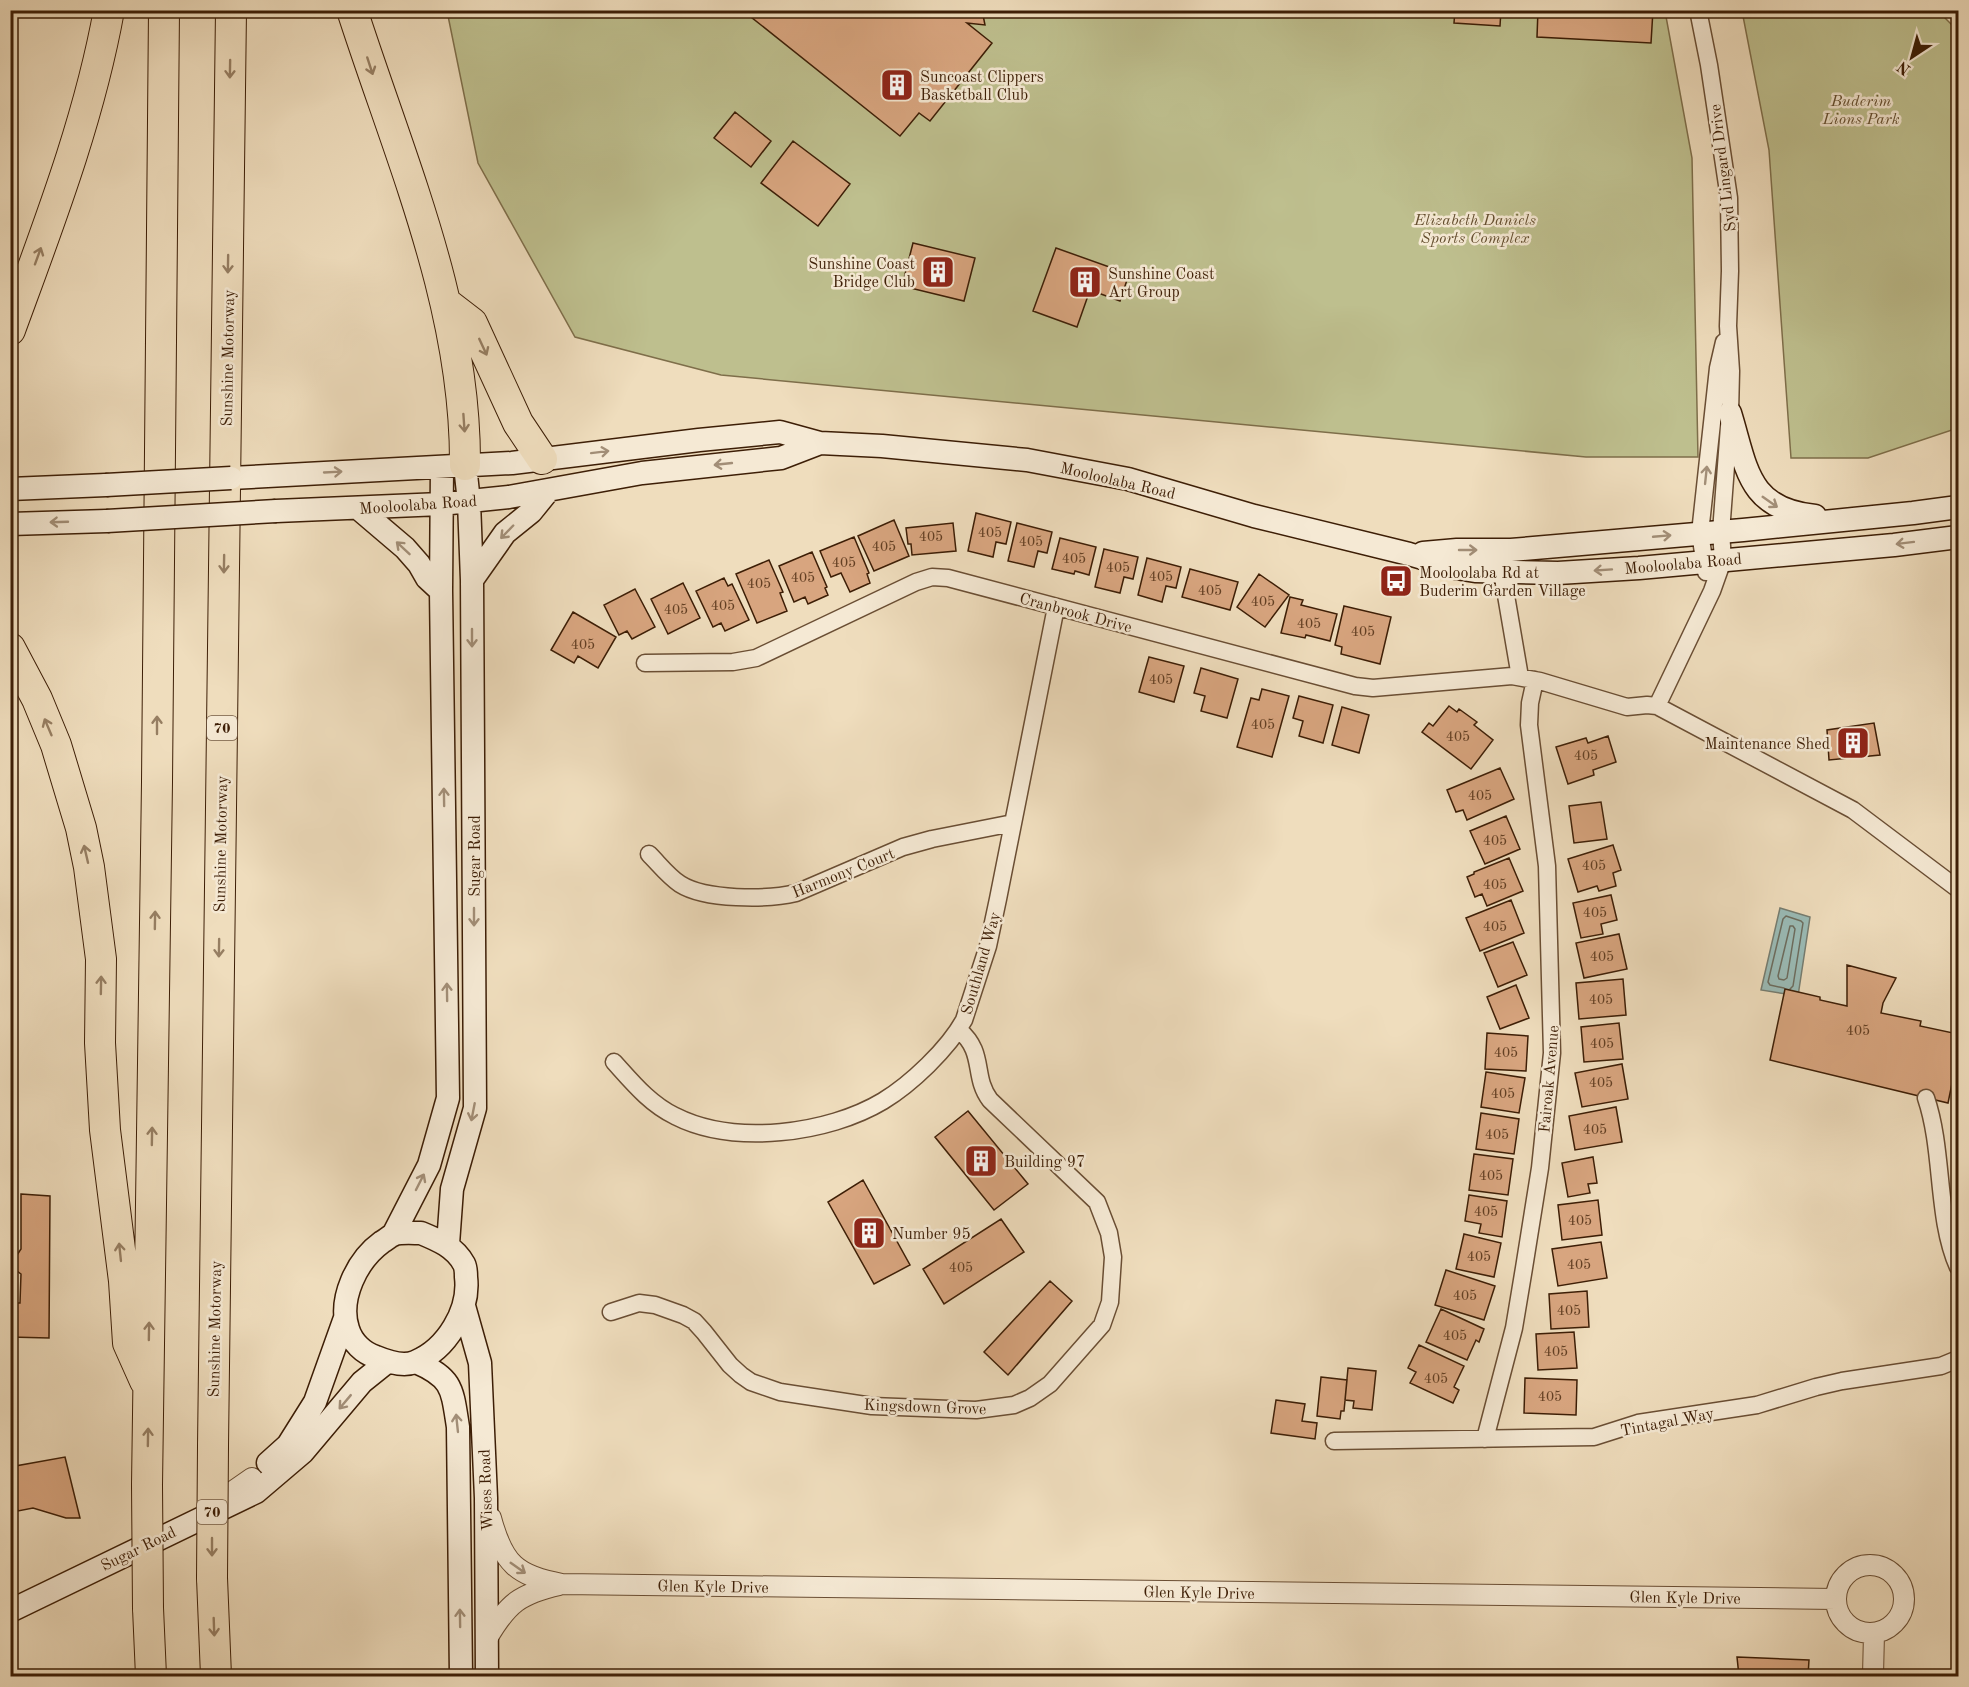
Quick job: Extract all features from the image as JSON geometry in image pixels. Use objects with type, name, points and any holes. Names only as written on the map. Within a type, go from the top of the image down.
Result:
[{"type":"highway","points":[[10,330],[74,149],[109,10]]},
{"type":"highway","points":[[151,1677],[147,1485],[164,10]]},
{"type":"highway","name":"Sunshine Motorway","points":[[216,1677],[212,1578],[213,1446],[231,10]]},
{"type":"highway","points":[[352,10],[420,213],[446,303],[461,388],[453,466]]},
{"type":"highway","points":[[446,303],[472,323],[518,423],[542,459]]},
{"type":"highway","points":[[11,649],[37,699],[56,745],[81,828],[89,867],[101,958],[100,1043],[105,1130],[124,1281],[128,1343],[149,1389]]},
{"type":"main road","points":[[1730,412],[1748,475],[1761,496],[1779,508],[1798,514],[1854,518]]},
{"type":"main road","name":"Mooloolaba Road","points":[[10,489],[453,466],[542,459],[780,432],[820,444],[882,446],[1027,460],[1128,479],[1254,516],[1409,554],[1456,568],[1558,573],[1713,561],[1959,537]]},
{"type":"main road","name":"Mooloolaba Road","points":[[10,524],[469,502],[548,491],[642,473],[782,458],[820,444]]},
{"type":"main road","name":"Sugar Road","points":[[448,1244],[452,1189],[476,1108],[472,580],[469,502],[453,466]]},
{"type":"main road","name":"Sugar Road","points":[[393,1234],[429,1166],[448,1098],[441,504],[453,466]]},
{"type":"main road","points":[[472,580],[505,532],[531,512],[548,491]]},
{"type":"main road","name":"Mooloolaba Road","points":[[1409,554],[1456,550],[1511,550],[1959,507]]},
{"type":"main road","points":[[358,508],[405,548],[419,564],[427,578],[441,591]]},
{"type":"main road","points":[[421,1233],[448,1244],[465,1265],[468,1291],[453,1329],[435,1349],[416,1362],[405,1364],[387,1362],[366,1353],[350,1336],[345,1318],[348,1292],[356,1272],[373,1249],[393,1234],[421,1233]]},
{"type":"main road","name":"Wises Road","points":[[464,1306],[480,1363],[486,1498],[488,1637],[486,1677]]},
{"type":"main road","name":"Sugar Road","points":[[252,1478],[288,1445],[315,1402],[345,1318]]},
{"type":"main road","points":[[185,1526],[256,1492],[303,1452],[362,1382],[387,1362]]},
{"type":"main road","name":"Wises Road","points":[[416,1362],[437,1371],[452,1389],[456,1418],[461,1677]]},
{"type":"main road","name":"Sugar Road","points":[[10,1611],[185,1526]]},
{"type":"street","name":"Syd Lingard Drive","points":[[1698,10],[1709,65],[1729,198],[1730,412],[1710,532]]},
{"type":"street","name":"Syd Lingard Drive","points":[[1713,561],[1710,532],[1718,368],[1728,326]]},
{"type":"street","points":[[1657,706],[1712,591],[1713,561]]},
{"type":"street","name":"Fairoak Avenue","points":[[1485,1439],[1514,1328],[1540,1168],[1552,1053],[1548,866],[1529,725],[1530,703],[1527,679],[1503,572]]},
{"type":"street","name":"Cranbrook Drive","points":[[645,663],[734,662],[756,658],[916,582],[932,577],[948,578],[1355,686],[1373,688],[1527,679]]},
{"type":"street","name":"Southland Way","points":[[614,1062],[645,1096],[675,1116],[706,1129],[771,1133],[807,1129],[850,1116],[883,1101],[913,1078],[959,1030],[969,1009],[987,946],[1056,607]]},
{"type":"street","points":[[1527,679],[1627,707],[1657,706],[1853,810],[1959,889]]},
{"type":"street","name":"Harmony Court","points":[[649,854],[679,884],[704,894],[778,897],[796,893],[903,847],[1013,823]]},
{"type":"street","name":"Kingsdown Grove","points":[[611,1312],[639,1303],[655,1305],[684,1315],[694,1321],[741,1375],[751,1382],[780,1392],[872,1406],[976,1410],[1014,1405],[1030,1398],[1050,1384],[1096,1334],[1107,1316],[1113,1276],[1109,1233],[1097,1202],[990,1100],[983,1085],[973,1045],[969,1038],[959,1030]]},
{"type":"street","points":[[1926,1098],[1936,1143],[1947,1228],[1959,1267]]},
{"type":"street","name":"Tintagal Way","points":[[1334,1441],[1581,1439],[1638,1423],[1757,1405],[1816,1387],[1941,1365],[1959,1359]]},
{"type":"street","name":"Sugar Road","points":[[185,1526],[252,1478]]},
{"type":"street","points":[[486,1498],[498,1544],[510,1563],[522,1572],[542,1581],[562,1584]]},
{"type":"street","points":[[1862,1566],[1877,1566],[1894,1575],[1901,1585],[1904,1599],[1902,1611],[1896,1621],[1886,1629],[1874,1633],[1856,1629],[1846,1623],[1838,1611],[1836,1599],[1841,1581],[1849,1572],[1862,1566]]},
{"type":"street","points":[[488,1637],[503,1614],[523,1596],[562,1584]]},
{"type":"street","name":"Glen Kyle Drive","points":[[562,1584],[1836,1599]]},
{"type":"street","points":[[1873,1677],[1874,1633]]},
{"type":"green space","name":"Elizabeth Daniels Sports Complex","points":[[447,11],[1665,11],[1692,158],[1698,457],[1586,457],[721,375],[575,337],[478,163]]},
{"type":"green space","name":"Buderim Lions Park","points":[[1742,11],[1938,11],[1958,31],[1958,428],[1868,458],[1791,458],[1769,150]]},
{"type":"water","points":[[1780,908],[1810,917],[1798,996],[1761,990]]},
{"type":"building","name":"Suncoast Clippers Basketball Club","points":[[756,10],[982,10],[985,25],[967,23],[992,43],[930,121],[919,113],[900,136],[751,17]]},
{"type":"building","points":[[1455,10],[1501,10],[1500,26],[1454,23]]},
{"type":"building","points":[[1538,10],[1653,10],[1651,43],[1537,37]]},
{"type":"building","points":[[1778,10],[1800,10],[1794,15],[1782,17]]},
{"type":"building","points":[[735,112],[771,141],[751,167],[714,138]]},
{"type":"building","points":[[793,141],[850,184],[818,226],[761,183]]},
{"type":"building","name":"Sunshine Coast Bridge Club","points":[[913,243],[975,258],[964,301],[902,286]]},
{"type":"building","name":"Sunshine Coast Art Group","points":[[1056,248],[1129,274],[1120,301],[1090,290],[1077,327],[1033,311]]},
{"type":"building","points":[[976,513],[1011,522],[1006,544],[996,542],[993,557],[968,551]]},
{"type":"building","points":[[894,520],[909,556],[874,571],[858,536]]},
{"type":"building","points":[[953,523],[956,551],[912,555],[906,528]]},
{"type":"building","points":[[1017,523],[1052,532],[1047,553],[1038,551],[1034,567],[1008,561]]},
{"type":"building","points":[[854,537],[869,573],[867,574],[870,583],[850,592],[841,573],[831,577],[820,551]]},
{"type":"building","points":[[1060,538],[1096,547],[1089,575],[1052,569]]},
{"type":"building","points":[[1104,549],[1138,557],[1133,579],[1124,577],[1120,593],[1095,587]]},
{"type":"building","points":[[812,552],[827,587],[825,588],[828,595],[808,604],[805,597],[794,602],[779,566]]},
{"type":"building","points":[[1147,558],[1181,567],[1176,588],[1166,586],[1162,602],[1138,595]]},
{"type":"building","points":[[769,560],[783,592],[780,593],[787,611],[757,623],[736,574]]},
{"type":"building","points":[[1190,569],[1238,582],[1230,610],[1182,597]]},
{"type":"building","points":[[1259,574],[1289,595],[1265,627],[1237,607]]},
{"type":"building","points":[[724,578],[728,586],[732,584],[749,620],[725,631],[721,623],[713,627],[696,591]]},
{"type":"building","points":[[683,583],[700,618],[668,634],[651,599]]},
{"type":"building","points":[[635,589],[655,627],[632,639],[627,631],[619,635],[604,605]]},
{"type":"building","points":[[1290,597],[1303,600],[1301,605],[1337,614],[1330,641],[1306,635],[1305,638],[1281,633]]},
{"type":"building","points":[[1344,606],[1391,617],[1380,664],[1341,654],[1342,647],[1335,645]]},
{"type":"building","points":[[573,612],[616,637],[598,668],[578,656],[574,663],[551,650]]},
{"type":"building","points":[[1149,657],[1184,666],[1174,702],[1139,692]]},
{"type":"building","points":[[1201,668],[1238,679],[1227,718],[1201,711],[1205,696],[1194,693]]},
{"type":"building","points":[[1262,689],[1289,696],[1272,757],[1237,747],[1251,698],[1259,700]]},
{"type":"building","points":[[1299,696],[1333,705],[1323,743],[1299,736],[1303,721],[1293,718]]},
{"type":"building","points":[[1449,706],[1457,712],[1459,709],[1477,722],[1474,725],[1493,740],[1471,769],[1422,732],[1429,723],[1433,726]]},
{"type":"building","points":[[1342,707],[1369,715],[1359,753],[1332,745]]},
{"type":"building","name":"Maintenance Shed","points":[[1874,723],[1880,755],[1829,760],[1827,730]]},
{"type":"building","points":[[1608,736],[1616,762],[1593,770],[1594,775],[1568,784],[1556,747],[1586,738],[1588,743]]},
{"type":"building","points":[[1500,768],[1514,799],[1467,820],[1463,810],[1456,812],[1447,790]]},
{"type":"building","points":[[1601,802],[1607,839],[1574,843],[1569,806]]},
{"type":"building","points":[[1506,816],[1520,849],[1485,864],[1470,831]]},
{"type":"building","points":[[1613,845],[1621,870],[1613,873],[1616,886],[1599,891],[1597,886],[1578,892],[1568,859]]},
{"type":"building","points":[[1509,858],[1523,891],[1487,906],[1482,894],[1475,897],[1467,877]]},
{"type":"building","points":[[1611,895],[1617,920],[1601,924],[1603,934],[1581,938],[1573,903]]},
{"type":"building","points":[[1511,900],[1524,933],[1480,951],[1466,918]]},
{"type":"building","points":[[1619,934],[1627,969],[1584,978],[1576,943]]},
{"type":"building","points":[[1513,942],[1527,975],[1498,987],[1484,953]]},
{"type":"building","points":[[1847,965],[1896,978],[1883,1003],[1881,1013],[1921,1021],[1920,1026],[1958,1034],[1958,1054],[1948,1103],[1770,1060],[1785,989],[1847,1006]]},
{"type":"building","points":[[1623,979],[1626,1015],[1579,1019],[1576,983]]},
{"type":"building","points":[[1516,985],[1529,1018],[1500,1029],[1487,997]]},
{"type":"building","points":[[1619,1023],[1623,1059],[1584,1062],[1581,1027]]},
{"type":"building","points":[[1487,1033],[1528,1036],[1526,1071],[1485,1069]]},
{"type":"building","points":[[1622,1064],[1628,1099],[1582,1107],[1575,1073]]},
{"type":"building","points":[[1486,1072],[1525,1078],[1519,1113],[1481,1107]]},
{"type":"building","points":[[1616,1107],[1622,1142],[1575,1150],[1569,1116]]},
{"type":"building","name":"Building 97","points":[[968,1111],[1028,1184],[994,1210],[935,1137]]},
{"type":"building","points":[[1481,1113],[1519,1119],[1514,1154],[1476,1149]]},
{"type":"building","points":[[1474,1154],[1513,1159],[1508,1195],[1469,1190]]},
{"type":"building","points":[[1593,1157],[1597,1183],[1588,1184],[1590,1193],[1568,1197],[1562,1163]]},
{"type":"building","name":"Number 95","points":[[863,1180],[910,1265],[874,1284],[828,1202]]},
{"type":"building","points":[[21,1194],[50,1196],[49,1338],[10,1337],[10,1303],[20,1303],[21,1274],[17,1271],[17,1255],[21,1249]]},
{"type":"building","points":[[1469,1195],[1507,1201],[1502,1237],[1479,1233],[1481,1224],[1465,1221]]},
{"type":"building","points":[[1598,1200],[1602,1235],[1562,1240],[1558,1205]]},
{"type":"building","points":[[1001,1219],[1024,1252],[944,1304],[923,1269]]},
{"type":"building","points":[[1464,1234],[1501,1243],[1494,1277],[1456,1269]]},
{"type":"building","points":[[1601,1242],[1607,1278],[1558,1286],[1552,1249]]},
{"type":"building","points":[[1446,1270],[1495,1286],[1484,1320],[1435,1305]]},
{"type":"building","points":[[1050,1281],[1072,1301],[1008,1375],[984,1352]]},
{"type":"building","points":[[1587,1291],[1589,1327],[1551,1329],[1549,1294]]},
{"type":"building","points":[[1441,1309],[1484,1329],[1479,1342],[1476,1340],[1467,1360],[1426,1342]]},
{"type":"building","points":[[1574,1332],[1577,1368],[1538,1370],[1536,1334]]},
{"type":"building","points":[[1419,1345],[1464,1366],[1454,1387],[1459,1390],[1453,1403],[1410,1383],[1416,1372],[1408,1368]]},
{"type":"building","points":[[1348,1368],[1376,1371],[1372,1410],[1353,1408],[1354,1401],[1345,1400]]},
{"type":"building","points":[[1321,1377],[1347,1380],[1344,1411],[1341,1411],[1340,1419],[1317,1416]]},
{"type":"building","points":[[1525,1378],[1577,1380],[1576,1415],[1524,1413]]},
{"type":"building","points":[[1276,1400],[1305,1404],[1302,1421],[1317,1423],[1315,1439],[1271,1433]]},
{"type":"building","points":[[65,1457],[80,1518],[66,1518],[33,1508],[18,1511],[14,1498],[10,1499],[10,1467]]},
{"type":"building","points":[[1737,1657],[1809,1660],[1808,1676],[1739,1676]]},
{"type":"building","points":[[579,1671],[680,1672],[680,1676],[579,1676]]},
{"type":"place","name":"Suncoast Clippers Basketball Club","points":[[897,85]]},
{"type":"place","name":"Sunshine Coast Bridge Club","points":[[938,272]]},
{"type":"place","name":"Sunshine Coast Art Group","points":[[1085,282]]},
{"type":"place","name":"Mooloolaba Rd at Buderim Garden Village","points":[[1396,581]]},
{"type":"place","name":"Maintenance Shed","points":[[1853,743]]},
{"type":"place","name":"Building 97","points":[[981,1161]]},
{"type":"place","name":"Number 95","points":[[869,1233]]}]
